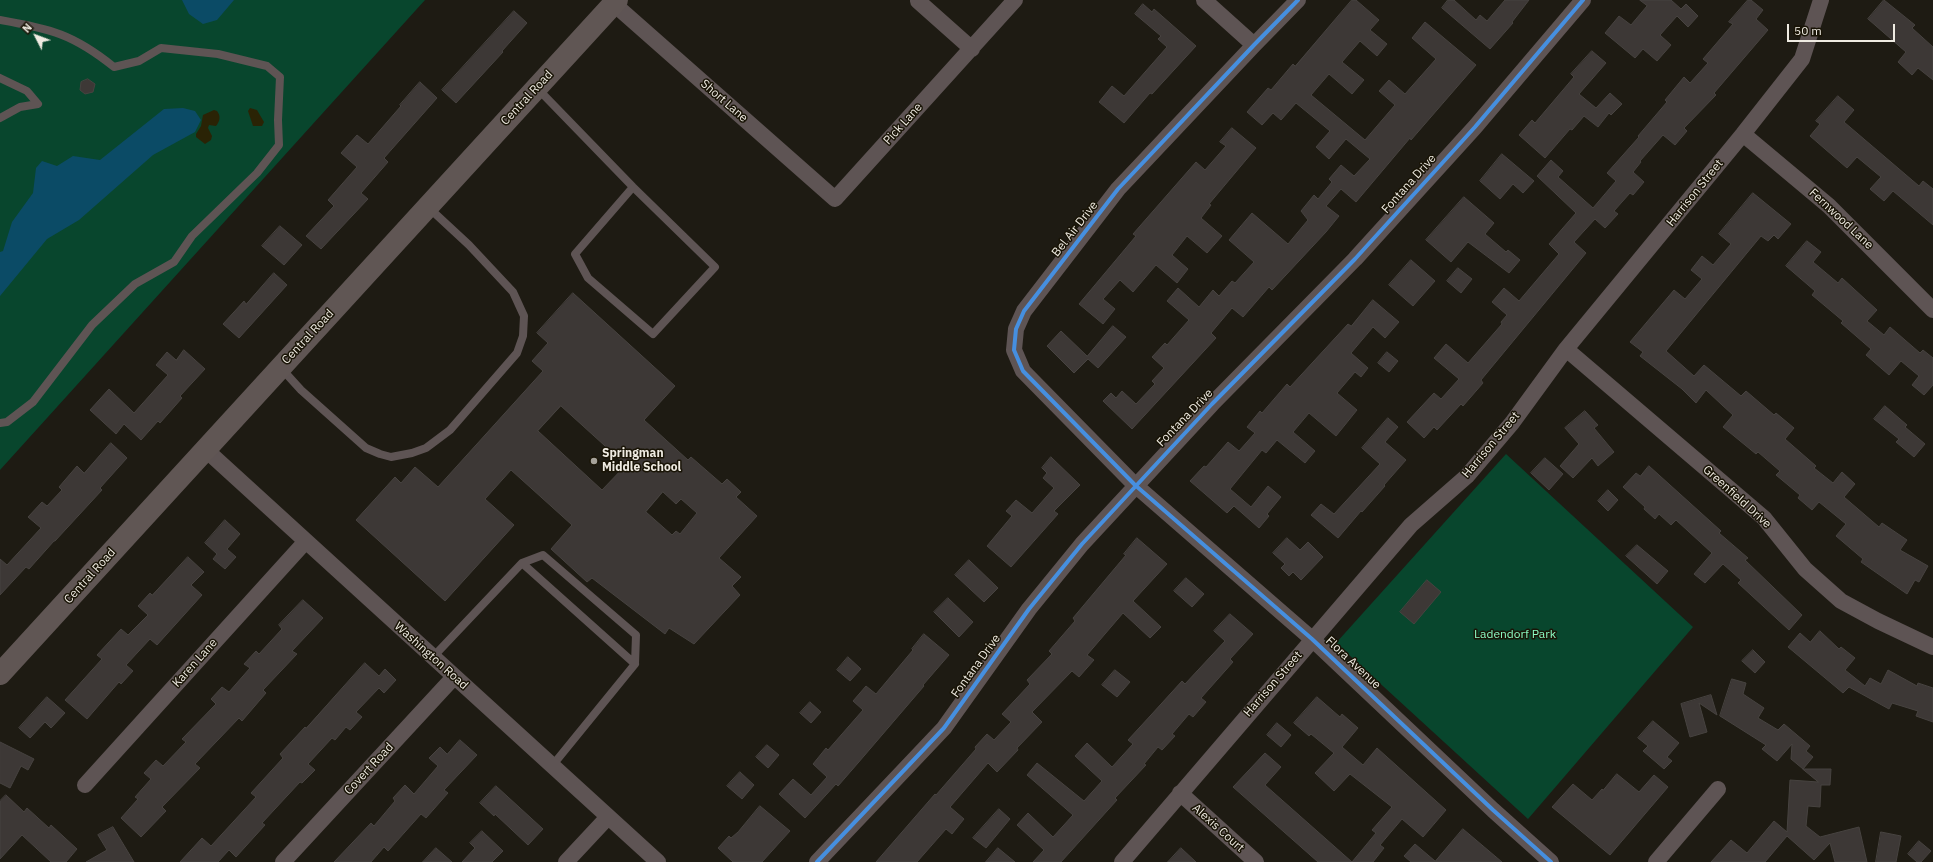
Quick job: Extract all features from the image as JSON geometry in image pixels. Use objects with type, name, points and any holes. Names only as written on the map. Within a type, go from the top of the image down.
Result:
[{"type":"main road","name":"Central Road","points":[[0,674],[616,2]]},
{"type":"street","name":"Pick Lane","points":[[835,199],[1015,0]]},
{"type":"street","points":[[1204,0],[1254,45]]},
{"type":"street","name":"Bel Air Drive","points":[[1135,485],[1023,371],[1014,350],[1016,329],[1024,311],[1118,189],[1298,0]]},
{"type":"street","name":"Fontana Drive","points":[[817,862],[944,728],[1029,609],[1082,544],[1135,485],[1355,259],[1475,127],[1583,0]]},
{"type":"street","name":"Harrison Street","points":[[1122,862],[1312,639],[1412,525],[1466,476],[1512,423],[1566,349],[1743,134],[1802,59],[1821,0]]},
{"type":"street","points":[[918,1],[972,49]]},
{"type":"street","name":"Short Lane","points":[[616,2],[835,199]]},
{"type":"street","name":"Fernwood Lane","points":[[1743,134],[1829,206],[1933,310]]},
{"type":"street","name":"Greenfield Drive","points":[[1566,349],[1764,518],[1805,569],[1841,601],[1878,621],[1933,647]]},
{"type":"street","name":"Washington Road","points":[[205,449],[658,862]]},
{"type":"street","name":"Flora Avenue","points":[[1135,485],[1312,639],[1488,805],[1551,862]]},
{"type":"street","name":"Karen Lane","points":[[85,785],[306,541]]},
{"type":"street","name":"Covert Road","points":[[283,862],[454,677]]},
{"type":"street","points":[[1656,862],[1718,789]]},
{"type":"street","name":"Alexis Court","points":[[1180,793],[1256,862]]},
{"type":"street","points":[[566,862],[608,817]]},
{"type":"lane","points":[[0,20],[49,30],[67,36],[92,50],[114,67],[138,61],[161,48],[218,54],[260,64],[267,66],[280,78],[278,120],[280,145],[261,167],[192,236],[174,262],[135,284],[92,325],[33,402],[7,422],[0,423]]},
{"type":"lane","points":[[0,78],[27,91],[38,104],[20,107],[0,118]]},
{"type":"lane","points":[[537,88],[633,187],[715,267],[653,334],[588,278],[575,254],[633,187]]},
{"type":"lane","points":[[280,367],[302,390],[366,448],[380,454],[391,457],[412,453],[431,445],[450,430],[517,353],[523,336],[524,316],[513,292],[469,245],[428,207]]},
{"type":"lane","points":[[433,657],[522,563],[543,555],[636,635],[635,664],[552,766]]},
{"type":"lane","points":[[522,563],[635,664]]},
{"type":"green space","points":[[0,0],[425,0],[0,470]]},
{"type":"green space","name":"Ladendorf Park","points":[[1506,454],[1693,627],[1528,819],[1336,643]]},
{"type":"sand","points":[[250,108],[257,110],[264,122],[262,126],[253,126],[248,111]]},
{"type":"sand","points":[[214,110],[218,113],[219,120],[216,126],[209,125],[208,128],[212,136],[211,140],[205,144],[196,137],[196,134],[201,126],[203,115]]},
{"type":"water","points":[[182,0],[234,0],[217,20],[203,24],[189,14]]},
{"type":"water","points":[[183,108],[195,111],[201,120],[195,132],[153,155],[79,220],[47,239],[0,296],[0,252],[3,251],[12,222],[33,193],[36,168],[42,161],[57,166],[73,156],[100,160],[164,109]]},
{"type":"building","points":[[1352,0],[1356,0],[1379,20],[1370,30],[1387,44],[1377,56],[1360,41],[1342,62],[1364,80],[1352,94],[1329,74],[1311,95],[1365,140],[1395,105],[1379,91],[1389,80],[1405,94],[1436,59],[1412,38],[1425,22],[1476,65],[1411,140],[1410,138],[1356,202],[1341,189],[1326,206],[1339,216],[1326,232],[1272,290],[1269,287],[1243,317],[1232,308],[1211,333],[1216,338],[1132,429],[1103,401],[1111,393],[1116,398],[1122,391],[1136,404],[1155,384],[1152,381],[1164,368],[1152,357],[1165,343],[1167,345],[1189,320],[1167,301],[1178,288],[1199,307],[1213,290],[1219,296],[1232,281],[1235,283],[1254,262],[1229,240],[1252,213],[1288,244],[1308,220],[1301,211],[1314,195],[1318,199],[1332,182],[1329,179],[1341,165],[1354,176],[1370,159],[1346,139],[1329,159],[1316,147],[1330,131],[1296,103],[1281,120],[1273,113],[1262,125],[1247,112],[1268,88],[1271,90],[1293,64],[1295,66]]},
{"type":"building","points":[[1448,0],[1454,0],[1476,20],[1480,15],[1487,21],[1505,0],[1529,0],[1512,22],[1513,23],[1490,49],[1442,8]]},
{"type":"building","points":[[1640,0],[1671,0],[1681,9],[1686,4],[1698,16],[1688,27],[1677,16],[1660,35],[1671,45],[1657,61],[1643,49],[1635,58],[1605,33],[1619,16],[1631,25],[1647,6]]},
{"type":"building","points":[[1748,0],[1751,0],[1763,10],[1756,19],[1768,30],[1714,93],[1716,95],[1684,128],[1687,131],[1675,145],[1663,135],[1640,161],[1641,162],[1633,172],[1644,182],[1633,195],[1630,193],[1614,211],[1618,214],[1605,228],[1595,219],[1574,242],[1586,253],[1481,380],[1483,383],[1463,406],[1461,404],[1437,430],[1434,427],[1424,438],[1407,422],[1434,393],[1441,399],[1459,379],[1434,358],[1446,344],[1468,363],[1502,324],[1501,322],[1507,315],[1492,302],[1504,288],[1519,301],[1559,254],[1549,244],[1576,213],[1537,176],[1551,160],[1563,171],[1558,177],[1593,208],[1616,181],[1607,173],[1639,137],[1638,136],[1667,102],[1665,100],[1684,77],[1690,83],[1708,63],[1703,59],[1733,24],[1729,22]]},
{"type":"building","points":[[1884,0],[1915,25],[1912,28],[1933,47],[1933,80],[1918,68],[1912,75],[1898,62],[1906,52],[1868,19]]},
{"type":"building","points":[[1143,4],[1152,12],[1154,9],[1196,46],[1152,94],[1150,93],[1124,123],[1099,102],[1112,86],[1124,96],[1167,47],[1158,39],[1161,36],[1135,14]]},
{"type":"building","points":[[514,11],[527,23],[502,51],[503,52],[456,103],[442,90]]},
{"type":"building","points":[[1592,51],[1606,63],[1579,94],[1596,108],[1610,93],[1622,104],[1611,115],[1609,113],[1598,127],[1584,116],[1572,130],[1570,129],[1545,158],[1519,135],[1532,120],[1535,123],[1574,77],[1571,74]]},
{"type":"building","points":[[88,79],[95,84],[93,92],[85,94],[80,90],[81,82]]},
{"type":"building","points":[[420,82],[437,98],[384,158],[388,162],[361,193],[368,199],[321,249],[306,236],[334,206],[328,200],[357,167],[341,153],[357,135],[368,144]]},
{"type":"building","points":[[1838,96],[1854,110],[1844,122],[1919,186],[1923,181],[1933,189],[1933,225],[1893,191],[1884,201],[1870,189],[1881,177],[1857,157],[1847,168],[1810,136],[1820,124],[1816,121]]},
{"type":"building","points":[[1232,128],[1256,148],[1209,204],[1211,205],[1201,218],[1222,236],[1207,253],[1187,236],[1172,255],[1188,269],[1177,283],[1156,265],[1133,292],[1120,280],[1103,299],[1115,309],[1103,324],[1079,304],[1136,236],[1133,234],[1196,162],[1205,170],[1226,146],[1220,142]]},
{"type":"building","points":[[1502,154],[1534,181],[1523,193],[1513,184],[1500,199],[1480,181]]},
{"type":"building","points":[[1753,193],[1791,224],[1778,239],[1774,235],[1768,241],[1761,236],[1666,351],[1694,376],[1704,365],[1741,396],[1746,391],[1774,415],[1776,413],[1794,428],[1785,439],[1816,466],[1814,468],[1833,483],[1842,472],[1855,484],[1844,497],[1879,527],[1882,523],[1907,540],[1900,550],[1928,566],[1919,582],[1915,580],[1907,594],[1861,562],[1863,559],[1836,536],[1846,524],[1819,502],[1812,510],[1798,498],[1800,495],[1776,475],[1780,471],[1758,452],[1756,454],[1723,427],[1733,415],[1706,390],[1696,403],[1682,389],[1640,356],[1643,352],[1630,342],[1674,290],[1685,299],[1702,279],[1691,270],[1702,256],[1713,265],[1731,244],[1719,234]]},
{"type":"building","points":[[1464,197],[1494,223],[1485,234],[1506,252],[1508,250],[1520,260],[1509,273],[1468,242],[1451,262],[1426,240]]},
{"type":"building","points":[[280,226],[302,245],[284,265],[262,246]]},
{"type":"building","points":[[1807,241],[1821,252],[1813,262],[1838,283],[1842,278],[1877,310],[1867,321],[1884,335],[1890,327],[1920,353],[1923,350],[1933,358],[1933,385],[1924,395],[1912,385],[1919,376],[1901,361],[1889,375],[1866,355],[1871,349],[1841,323],[1843,321],[1812,295],[1815,291],[1786,266]]},
{"type":"building","points":[[1411,260],[1435,281],[1413,306],[1389,285]]},
{"type":"building","points":[[1458,268],[1472,279],[1461,293],[1447,281]]},
{"type":"building","points":[[274,273],[287,285],[239,338],[223,324],[244,301],[246,304]]},
{"type":"building","name":"Springman Middle School","points":[[573,293],[675,386],[644,420],[688,460],[691,457],[722,484],[727,479],[741,492],[736,497],[757,516],[719,558],[741,577],[732,586],[740,595],[694,644],[669,628],[665,634],[592,578],[587,582],[551,549],[572,525],[511,470],[485,499],[514,525],[445,601],[356,520],[395,477],[401,483],[415,467],[438,487],[543,371],[532,361],[548,343],[537,333]],"holes":[[[561,406],[626,465],[602,490],[538,431]],[[663,492],[676,504],[681,499],[697,513],[680,534],[676,531],[672,535],[646,512]]]},
{"type":"building","points":[[1373,300],[1399,322],[1385,338],[1373,327],[1351,353],[1368,368],[1361,377],[1355,372],[1337,393],[1357,410],[1336,436],[1309,413],[1293,432],[1315,451],[1305,463],[1277,440],[1266,453],[1262,450],[1230,489],[1251,507],[1268,486],[1281,497],[1267,514],[1269,516],[1259,528],[1234,506],[1227,513],[1190,481],[1204,466],[1206,467],[1228,442],[1239,451],[1255,433],[1247,427],[1260,411],[1262,413],[1287,384],[1290,387],[1348,324],[1351,326]]},
{"type":"building","points":[[1113,326],[1126,337],[1098,368],[1088,359],[1074,373],[1047,346],[1061,331],[1087,356]]},
{"type":"building","points":[[184,350],[205,369],[180,396],[182,398],[160,423],[158,421],[141,440],[124,424],[116,434],[90,410],[109,389],[134,413],[168,375],[156,365],[167,352],[176,360]]},
{"type":"building","points":[[1387,352],[1398,361],[1389,372],[1378,363]]},
{"type":"building","points":[[1885,406],[1907,425],[1905,427],[1925,444],[1914,457],[1896,442],[1899,439],[1874,419]]},
{"type":"building","points":[[1585,411],[1598,425],[1594,428],[1614,452],[1598,466],[1592,458],[1573,478],[1560,466],[1579,444],[1565,428]]},
{"type":"building","points":[[1388,418],[1398,427],[1385,442],[1406,460],[1384,485],[1385,486],[1338,538],[1311,515],[1321,504],[1334,514],[1380,464],[1362,448]]},
{"type":"building","points":[[111,443],[127,458],[100,488],[102,490],[55,541],[29,569],[26,567],[0,595],[0,559],[7,565],[41,528],[28,517],[42,502],[47,506],[62,490],[59,487],[77,466],[84,473]]},
{"type":"building","points":[[1051,457],[1080,485],[1054,511],[1058,514],[1011,567],[987,546],[1012,516],[1006,511],[1016,500],[1032,513],[1054,488],[1043,478],[1047,473],[1042,468]]},
{"type":"building","points":[[1545,458],[1563,474],[1549,490],[1531,473]]},
{"type":"building","points":[[1649,466],[1721,531],[1719,533],[1748,558],[1745,560],[1802,615],[1789,630],[1738,583],[1741,580],[1723,564],[1705,583],[1694,574],[1712,553],[1676,520],[1671,525],[1659,514],[1655,519],[1644,509],[1645,507],[1623,487],[1636,473],[1640,476]]},
{"type":"building","points":[[1608,490],[1618,500],[1608,511],[1598,501]]},
{"type":"building","points":[[225,520],[240,534],[227,549],[236,557],[225,569],[213,559],[217,554],[205,543]]},
{"type":"building","points":[[1137,538],[1167,564],[1133,601],[1161,627],[1150,638],[1123,613],[1087,655],[1094,660],[1079,677],[1072,671],[1032,712],[1042,722],[1017,748],[1018,750],[997,772],[988,763],[950,807],[964,819],[952,834],[946,829],[917,862],[876,862],[976,749],[975,747],[987,734],[994,740],[1011,722],[1002,714],[1030,684],[1027,680],[1052,654],[1049,651],[1075,621],[1073,618],[1126,555],[1124,554]]},
{"type":"building","points":[[1287,538],[1300,550],[1308,542],[1323,557],[1301,580],[1293,572],[1289,576],[1281,568],[1285,564],[1273,553]]},
{"type":"building","points":[[1637,545],[1668,571],[1657,584],[1626,556]]},
{"type":"building","points":[[188,557],[204,572],[191,585],[202,595],[157,645],[150,639],[126,665],[133,671],[121,684],[119,682],[87,719],[65,700],[102,659],[97,655],[121,629],[128,635],[148,615],[138,606],[150,593],[152,595]]},
{"type":"building","points":[[969,560],[998,588],[984,602],[955,575]]},
{"type":"building","points":[[1186,578],[1204,594],[1192,607],[1174,591]]},
{"type":"building","points":[[1427,580],[1441,592],[1414,624],[1400,612]]},
{"type":"building","points":[[948,598],[973,622],[959,637],[934,612]]},
{"type":"building","points":[[303,600],[323,618],[292,651],[297,654],[263,690],[266,693],[242,721],[239,718],[195,764],[200,768],[162,807],[166,811],[141,837],[121,818],[138,799],[135,797],[151,779],[144,773],[156,760],[163,766],[186,742],[182,739],[216,704],[211,699],[222,687],[229,692],[250,668],[244,664],[256,651],[259,654],[282,629],[279,625]]},
{"type":"building","points":[[1230,614],[1253,634],[1230,659],[1233,662],[1201,698],[1206,702],[1193,717],[1189,714],[1172,734],[1175,736],[1162,750],[1158,747],[1144,764],[1146,765],[1115,798],[1117,800],[1061,862],[1033,862],[1044,850],[1017,825],[1028,813],[1053,837],[1073,815],[1027,775],[1037,763],[1084,801],[1102,781],[1075,756],[1087,743],[1112,767],[1133,744],[1128,740],[1182,681],[1185,684],[1225,641],[1214,631]]},
{"type":"building","points":[[1820,631],[1839,649],[1841,647],[1855,658],[1845,670],[1865,686],[1870,678],[1881,684],[1888,670],[1917,686],[1918,683],[1933,688],[1933,722],[1916,716],[1918,711],[1892,703],[1889,709],[1849,687],[1843,693],[1788,647],[1800,633],[1810,642]]},
{"type":"building","points":[[924,634],[949,655],[838,786],[836,784],[805,818],[779,794],[793,779],[811,795],[827,777],[813,764],[826,748],[828,750],[863,710],[853,701],[866,686],[876,694],[913,650],[912,649]]},
{"type":"building","points":[[1753,650],[1765,662],[1755,673],[1742,661]]},
{"type":"building","points":[[848,657],[861,669],[850,681],[837,670]]},
{"type":"building","points":[[365,663],[379,676],[385,669],[396,680],[384,693],[379,688],[356,712],[362,717],[350,730],[346,727],[335,740],[332,738],[308,764],[315,770],[302,783],[300,782],[262,823],[265,825],[236,857],[229,850],[218,862],[180,862],[202,838],[211,846],[256,797],[251,793],[283,758],[280,754],[305,727],[306,728]]},
{"type":"building","points":[[1115,670],[1130,682],[1117,697],[1102,685]]},
{"type":"building","points":[[1732,679],[1746,683],[1743,694],[1764,708],[1758,718],[1778,730],[1784,724],[1810,746],[1806,751],[1813,757],[1803,769],[1791,759],[1792,744],[1777,761],[1762,749],[1766,745],[1720,716]]},
{"type":"building","points":[[1711,695],[1717,715],[1699,703],[1707,732],[1690,737],[1681,704]]},
{"type":"building","points":[[47,697],[65,713],[51,728],[45,722],[30,738],[19,728]]},
{"type":"building","points":[[1317,697],[1340,717],[1342,714],[1358,728],[1342,747],[1363,765],[1377,748],[1446,810],[1423,837],[1402,819],[1380,845],[1384,848],[1373,862],[1352,862],[1376,833],[1372,830],[1392,807],[1350,774],[1334,791],[1315,773],[1334,753],[1311,734],[1309,736],[1294,723]]},
{"type":"building","points":[[810,702],[821,712],[811,723],[800,713]]},
{"type":"building","points":[[1653,721],[1679,743],[1667,757],[1672,761],[1664,769],[1643,751],[1648,746],[1638,738]]},
{"type":"building","points":[[1277,723],[1291,735],[1281,747],[1267,735]]},
{"type":"building","points":[[460,740],[477,755],[444,790],[448,793],[426,818],[421,814],[388,851],[384,847],[371,862],[334,862],[371,823],[374,826],[395,801],[393,798],[405,785],[414,794],[438,766],[429,758],[440,747],[447,754]]},
{"type":"building","points":[[0,742],[34,759],[28,770],[21,766],[10,788],[0,783]]},
{"type":"building","points":[[767,745],[779,755],[768,768],[756,757]]},
{"type":"building","points":[[1265,753],[1281,767],[1265,785],[1352,862],[1318,862],[1233,787]]},
{"type":"building","points":[[1803,769],[1831,769],[1830,785],[1821,785],[1820,807],[1808,806],[1806,826],[1820,837],[1859,827],[1867,862],[1835,862],[1830,843],[1814,860],[1787,836],[1765,862],[1711,862],[1731,840],[1747,853],[1774,821],[1787,832],[1790,780],[1818,782]]},
{"type":"building","points":[[740,772],[754,785],[742,799],[727,786]]},
{"type":"building","points":[[1617,774],[1639,792],[1654,775],[1668,787],[1610,855],[1552,807],[1573,784],[1592,800]]},
{"type":"building","points":[[496,786],[543,829],[528,845],[495,814],[494,816],[480,803]]},
{"type":"building","points":[[6,795],[24,812],[27,808],[49,828],[51,825],[77,849],[66,862],[51,862],[22,835],[0,859],[0,801]]},
{"type":"building","points":[[760,806],[790,831],[762,862],[733,862],[718,848],[729,836],[731,838],[738,832]]},
{"type":"building","points":[[999,809],[1010,819],[986,848],[973,838]]},
{"type":"building","points":[[113,827],[134,862],[86,862],[107,850],[98,835]]},
{"type":"building","points":[[1463,829],[1502,862],[1411,862],[1404,856],[1415,844],[1435,861]]},
{"type":"building","points":[[482,831],[503,851],[492,862],[462,862],[475,848],[470,843]]},
{"type":"building","points":[[1881,832],[1901,836],[1896,862],[1876,862]]},
{"type":"building","points":[[1919,841],[1931,851],[1921,862],[1917,862],[1908,854]]},
{"type":"building","points":[[436,848],[452,862],[423,862]]},
{"type":"building","points":[[998,848],[1015,862],[986,862]]},
{"type":"building","points":[[1181,848],[1196,862],[1168,862]]},
{"type":"cycle path","points":[[1298,0],[1118,189],[1024,311],[1016,329],[1014,350],[1023,371],[1135,485],[1312,639],[1493,810],[1551,862]]},
{"type":"cycle path","points":[[817,862],[944,728],[1029,609],[1082,544],[1212,404],[1355,259],[1475,127],[1583,0]]},
{"type":"place","name":"Springman Middle School","points":[[594,461]]}]
